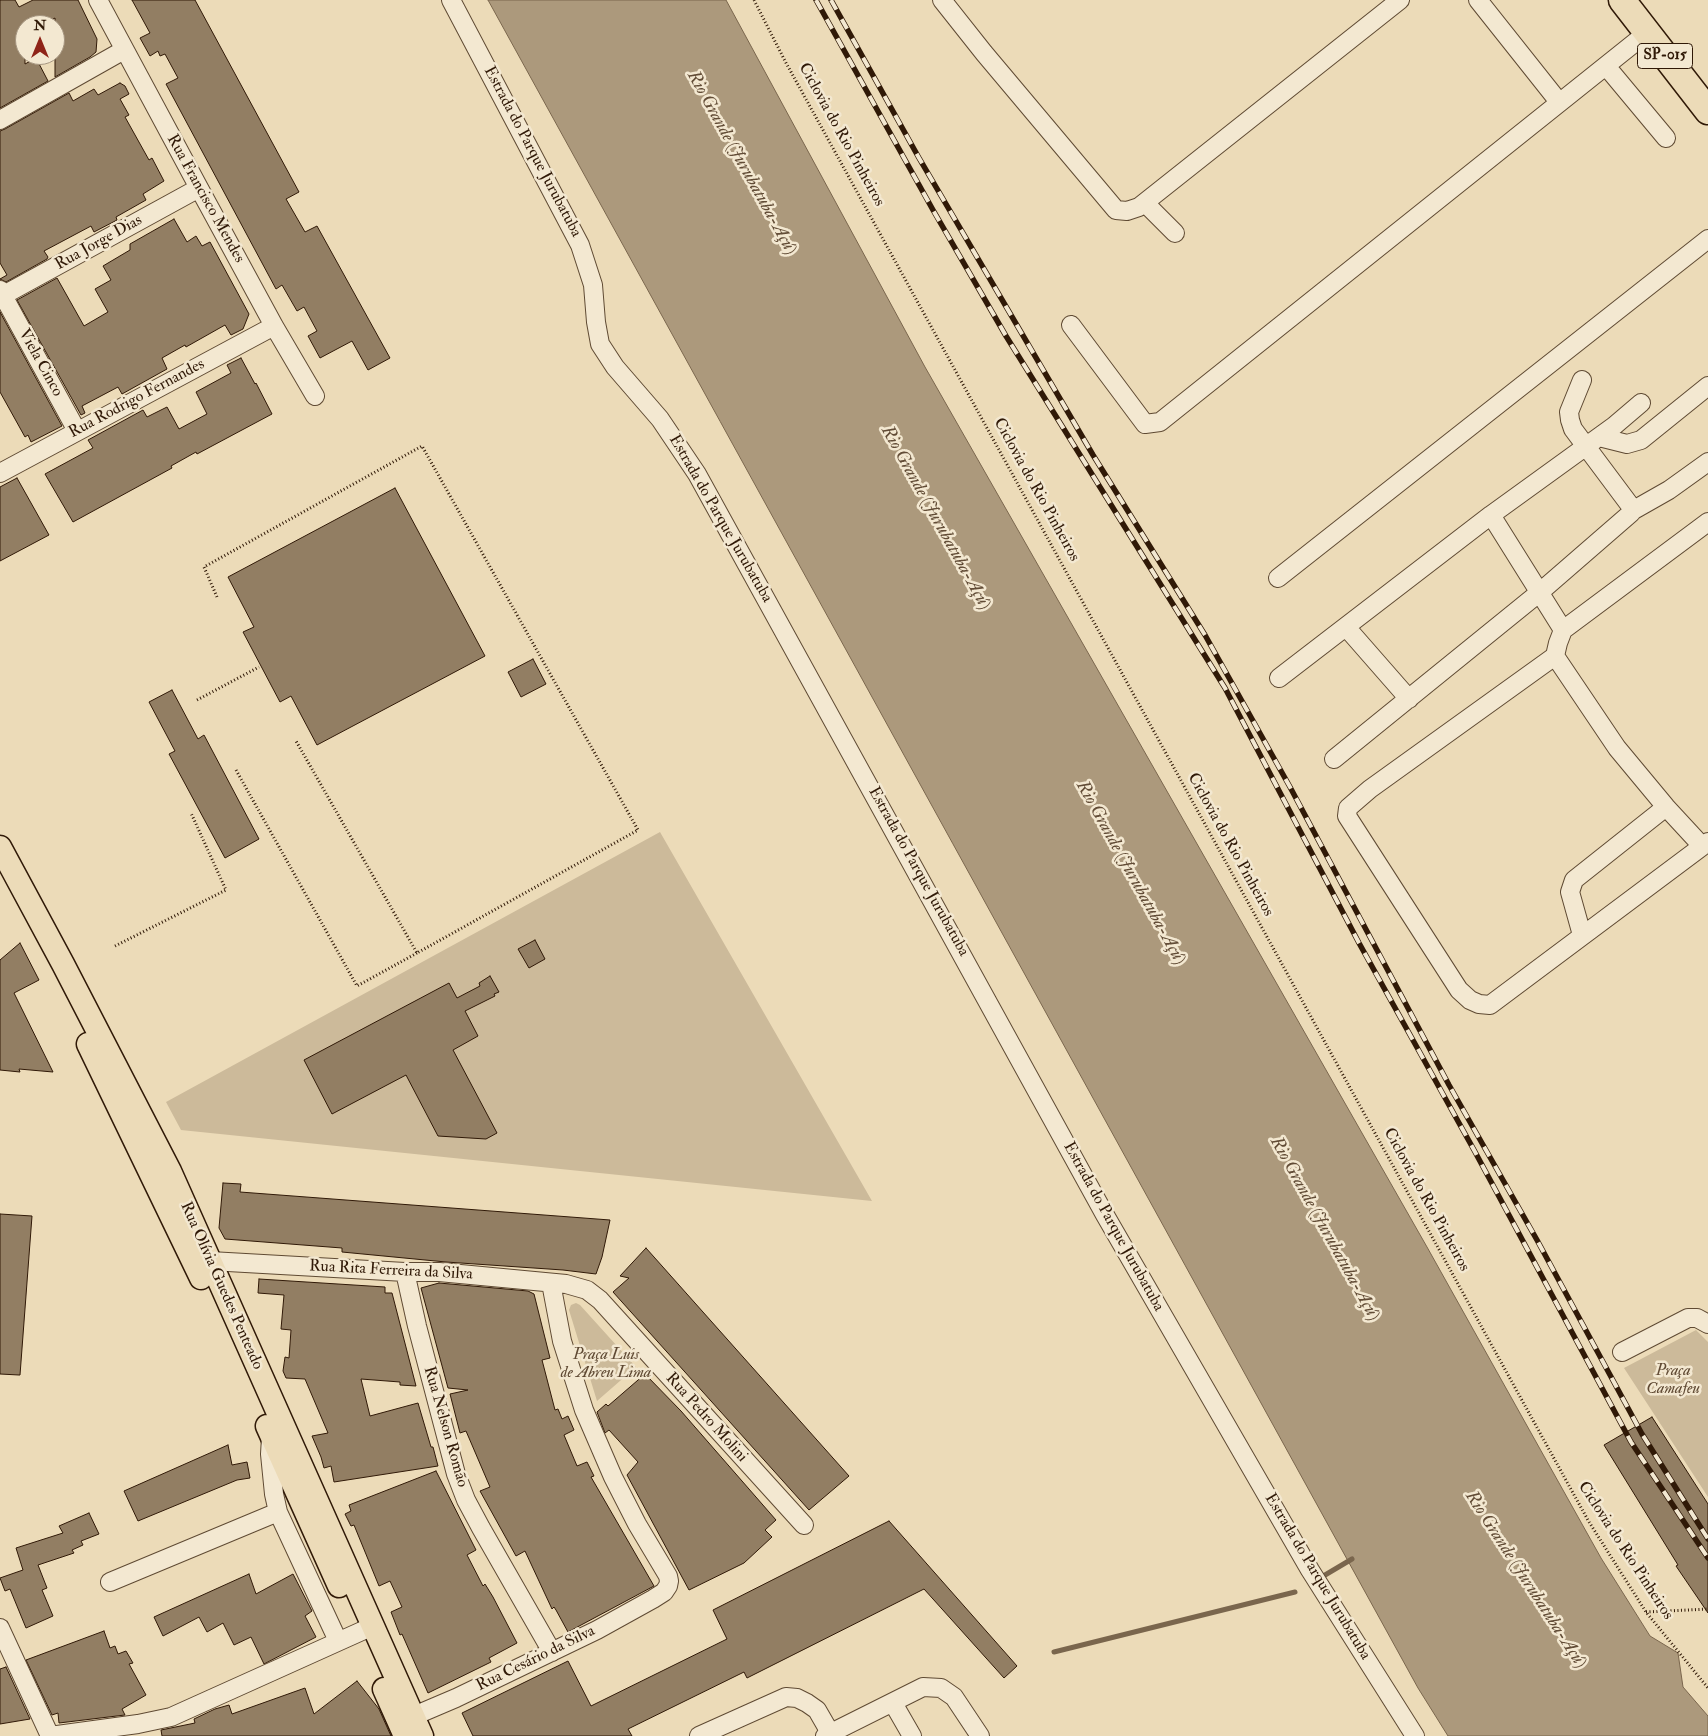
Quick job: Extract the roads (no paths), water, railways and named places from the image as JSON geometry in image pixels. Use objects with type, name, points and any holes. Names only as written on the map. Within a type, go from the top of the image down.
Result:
[{"type":"highway","name":"SP-015","points":[[1622,0],[1708,111]]},
{"type":"main road","name":"Rua Olívia Guedes Penteado","points":[[0,847],[139,1108],[170,1171],[203,1264],[271,1436],[366,1629]]},
{"type":"main road","name":"Rua Olívia Guedes Penteado","points":[[0,878],[203,1264],[410,1728]]},
{"type":"street","name":"Rua Francisco Mendes","points":[[98,0],[198,188],[315,396]]},
{"type":"street","name":"Estrada do Parque Jurubatuba","points":[[451,0],[580,245],[593,285],[600,344],[614,367],[660,419],[697,474],[1110,1224],[1310,1570],[1415,1736]]},
{"type":"street","points":[[942,0],[1116,210],[1127,211],[1140,207],[1400,0]]},
{"type":"street","points":[[1478,0],[1559,102]]},
{"type":"street","points":[[1071,325],[1145,424],[1160,422],[1648,32]]},
{"type":"street","points":[[0,120],[124,50]]},
{"type":"street","points":[[1606,66],[1666,138]]},
{"type":"street","name":"Rua Jorge Dias","points":[[1,294],[198,188]]},
{"type":"street","points":[[1145,202],[1175,233]]},
{"type":"street","points":[[1278,578],[1708,239]]},
{"type":"street","name":"Viela Cinco","points":[[1,294],[77,431]]},
{"type":"street","name":"Rua Rodrigo Fernandes","points":[[0,473],[274,326]]},
{"type":"street","points":[[1582,380],[1569,412],[1573,428],[1592,442],[1632,508],[1632,511]]},
{"type":"street","points":[[1592,442],[1628,444],[1641,440],[1708,386]]},
{"type":"street","points":[[1279,678],[1491,515],[1592,442],[1641,403]]},
{"type":"street","points":[[1334,760],[1540,592],[1632,511],[1669,490],[1708,462]]},
{"type":"street","points":[[1491,515],[1563,630]]},
{"type":"street","points":[[1555,656],[1616,748],[1666,807],[1705,844],[1490,1005],[1479,1004],[1470,1000],[1459,990],[1347,816],[1348,808],[1370,789],[1555,656],[1563,630],[1708,522]]},
{"type":"street","points":[[1346,626],[1409,699]]},
{"type":"street","points":[[1582,935],[1570,892],[1574,880],[1666,807]]},
{"type":"street","name":"Rua Rita Ferreira da Silva","points":[[203,1264],[439,1272],[566,1284],[587,1290]]},
{"type":"street","name":"Rua Nelson Romão","points":[[404,1272],[456,1474],[466,1500],[552,1652]]},
{"type":"street","name":"Rua Cesário da Silva","points":[[410,1728],[653,1599],[664,1592],[668,1586],[668,1576],[637,1524],[613,1478],[584,1410],[562,1340],[551,1283]]},
{"type":"street","name":"Rua Pedro Molini","points":[[587,1290],[600,1300],[804,1525]]},
{"type":"street","points":[[1622,1352],[1688,1318],[1697,1318],[1708,1324]]},
{"type":"street","points":[[271,1436],[270,1454],[274,1494],[278,1512],[338,1641]]},
{"type":"street","points":[[110,1582],[278,1512]]},
{"type":"street","points":[[0,1628],[50,1736],[138,1724],[171,1717],[366,1629]]},
{"type":"street","points":[[699,1736],[786,1697],[797,1698],[817,1710],[829,1735],[923,1687],[941,1688],[954,1697],[980,1736]]},
{"type":"street","points":[[893,1703],[912,1736]]},
{"type":"water","name":"Rio Grande (Jurubatuba-Açú)","points":[[488,0],[726,0],[925,367],[1427,1247],[1601,1558],[1650,1636],[1678,1653],[1683,1687],[1708,1716],[1708,1736],[1448,1736],[1418,1688]]},
{"type":"waterway","points":[[1320,1578],[1352,1559]]},
{"type":"waterway","points":[[1054,1652],[1295,1592]]},
{"type":"railway","points":[[816,0],[933,210],[1006,336],[1225,688],[1359,943],[1474,1150],[1631,1442],[1708,1558]]},
{"type":"railway","points":[[831,0],[919,158],[1093,455],[1205,635],[1290,787],[1449,1085],[1537,1240],[1642,1434],[1708,1539]]},
{"type":"park label","name":"Praça Luis de Abreu Lima","points":[[606,1365]]},
{"type":"park label","name":"Praça Camafeu","points":[[1673,1381]]}]
